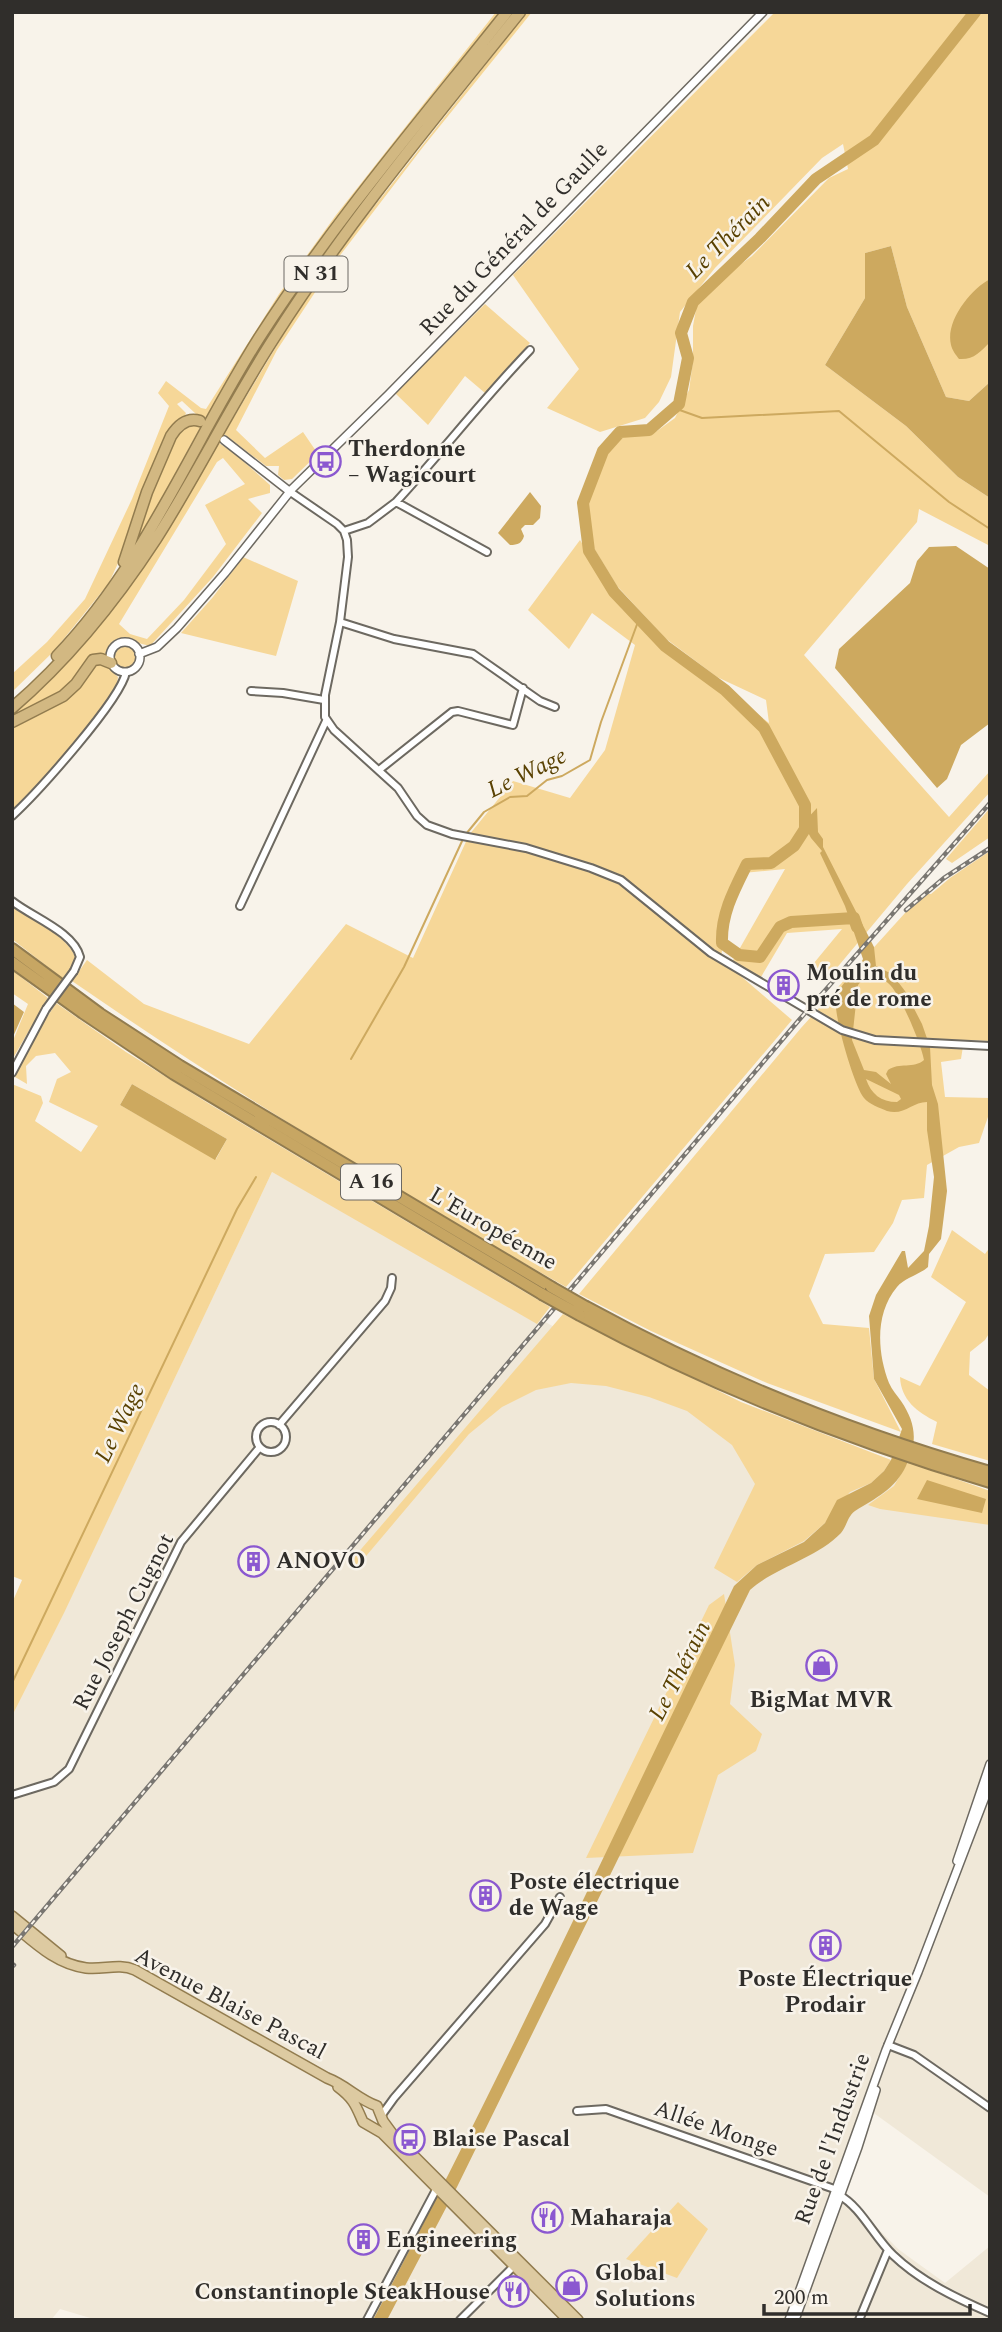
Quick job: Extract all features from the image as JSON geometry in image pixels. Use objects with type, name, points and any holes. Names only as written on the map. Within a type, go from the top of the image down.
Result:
[{"type":"highway","name":"N 31","points":[[12,701],[73,639],[97,610],[129,564],[238,372],[306,269],[507,12]]},
{"type":"highway","name":"N 31","points":[[12,708],[65,657],[118,594],[161,531],[251,374],[309,284],[381,187],[520,12]]},
{"type":"highway","points":[[73,639],[125,560],[145,498],[171,436],[183,422],[191,419],[200,421]]},
{"type":"highway","points":[[12,722],[63,696],[76,684],[93,660],[101,659],[111,663]]},
{"type":"highway","name":"L'Européenne","points":[[12,949],[100,1014],[196,1076],[546,1291]]},
{"type":"highway","name":"L'Européenne","points":[[12,962],[174,1074],[583,1311],[884,1443],[990,1482]]},
{"type":"highway","name":"L'Européenne","points":[[926,1457],[990,1472]]},
{"type":"main road","points":[[12,1916],[74,1965]]},
{"type":"main road","name":"Avenue Blaise Pascal","points":[[12,1924],[48,1953],[74,1965],[88,1968],[125,1967],[348,2087],[379,2108],[381,2117],[394,2136],[439,2186]]},
{"type":"main road","name":"Avenue Blaise Pascal","points":[[327,2078],[346,2093],[361,2112],[363,2122],[372,2125],[456,2202],[568,2320]]},
{"type":"main road","points":[[361,2112],[370,2104]]},
{"type":"main road","points":[[372,2125],[379,2122],[381,2117]]},
{"type":"main road","name":"Avenue Blaise Pascal","points":[[516,2263],[578,2320]]},
{"type":"street","name":"Rue du Général de Gaulle","points":[[139,654],[157,647],[187,618],[289,491],[395,388],[763,12]]},
{"type":"street","points":[[344,531],[368,523],[396,502],[530,349]]},
{"type":"street","points":[[224,440],[289,491],[333,521],[344,531],[348,540],[340,622],[324,701],[326,721],[240,906]]},
{"type":"street","points":[[396,502],[487,552]]},
{"type":"street","points":[[340,622],[394,639],[473,654],[543,702],[555,706]]},
{"type":"street","points":[[12,816],[36,792],[108,705],[121,686],[126,672],[137,666],[139,654],[132,644],[119,643],[112,650],[111,663],[118,670],[126,672]]},
{"type":"street","points":[[379,770],[452,712],[458,711],[513,725],[523,688]]},
{"type":"street","points":[[251,691],[283,692],[324,701]]},
{"type":"street","points":[[326,721],[398,788],[424,822],[436,830],[497,841],[581,864],[625,882],[711,953],[839,1028],[875,1040],[990,1046]]},
{"type":"street","points":[[12,901],[52,926],[74,945],[80,957],[74,971],[46,1009],[12,1073]]},
{"type":"street","name":"Rue Joseph Cugnot","points":[[279,1425],[385,1301],[391,1289],[392,1278]]},
{"type":"street","name":"Rue Joseph Cugnot","points":[[270,1422],[279,1425],[285,1435],[282,1446],[271,1451],[260,1447],[256,1436],[259,1428],[270,1422]]},
{"type":"street","name":"Rue Joseph Cugnot","points":[[12,1796],[54,1782],[69,1769],[181,1542],[260,1447]]},
{"type":"street","name":"Rue de l'Industrie","points":[[795,2320],[990,1764]]},
{"type":"street","name":"Rue de l'Industrie","points":[[953,1875],[990,1784]]},
{"type":"street","points":[[381,2117],[394,2098],[545,1924],[560,1897]]},
{"type":"street","points":[[890,2045],[914,2055],[990,2108]]},
{"type":"street","points":[[370,2104],[394,2098]]},
{"type":"street","name":"Allée Monge","points":[[577,2111],[606,2109],[838,2193]]},
{"type":"street","points":[[367,2320],[439,2186]]},
{"type":"street","points":[[838,2193],[856,2209],[888,2250],[941,2290],[990,2313]]},
{"type":"street","name":"Rue de l'Industrie","points":[[789,2320],[838,2193]]},
{"type":"street","points":[[859,2320],[888,2250]]},
{"type":"street","points":[[460,2320],[516,2263]]},
{"type":"shaded area","points":[[496,12],[500,12],[375,168],[303,264],[207,418],[196,414],[182,401],[177,404],[186,413],[109,583],[54,651],[12,692],[12,674],[47,642],[85,599],[132,499],[169,406],[158,393],[166,381],[206,409],[279,294],[336,215]]},
{"type":"shaded area","points":[[527,12],[532,12],[335,262],[277,350],[236,430],[265,458],[303,432],[318,454],[292,479],[284,480],[278,475],[279,466],[266,466],[224,434],[295,315],[340,250]]},
{"type":"shaded area","points":[[775,12],[990,12],[990,382],[969,401],[946,397],[907,307],[891,246],[865,253],[865,298],[825,365],[906,426],[958,477],[990,498],[990,546],[919,509],[917,522],[804,655],[949,817],[990,771],[990,792],[907,884],[825,982],[809,969],[842,929],[787,933],[761,977],[732,962],[785,869],[743,873],[727,905],[721,959],[792,1020],[566,1287],[316,1140],[72,981],[87,960],[144,1004],[249,1044],[346,924],[413,958],[469,835],[513,781],[570,798],[605,750],[635,645],[592,613],[569,649],[528,610],[580,540],[622,609],[769,723],[766,700],[717,677],[665,638],[617,586],[592,545],[587,503],[606,452],[622,437],[657,431],[675,418],[689,390],[697,304],[719,280],[752,256],[829,178],[848,169],[843,144],[822,158],[715,268],[680,312],[671,377],[659,402],[645,418],[600,432],[547,408],[579,369],[513,275]]},
{"type":"shaded area","points":[[891,246],[907,307],[946,397],[969,401],[990,382],[990,498],[958,477],[906,426],[825,365],[865,298],[865,253]]},
{"type":"shaded area","points":[[990,279],[990,342],[973,357],[959,359],[951,345],[952,326],[968,298]]},
{"type":"shaded area","points":[[485,304],[530,343],[485,393],[465,376],[428,425],[395,393]]},
{"type":"shaded area","points":[[192,423],[201,426],[139,540],[137,536],[146,507],[176,435]]},
{"type":"shaded area","points":[[219,443],[270,485],[270,493],[248,499],[262,513],[213,577],[150,646],[119,638],[112,642],[107,656],[99,656],[63,692],[12,719],[12,713],[45,684],[102,622],[152,553]],"holes":[[[223,458],[245,484],[205,505],[226,544],[184,600],[147,639],[130,634],[119,624],[217,462]]]},
{"type":"shaded area","points":[[530,492],[541,506],[540,518],[533,525],[525,525],[521,529],[524,536],[521,542],[510,545],[498,533]]},
{"type":"shaded area","points":[[956,546],[990,569],[990,723],[961,745],[947,779],[937,788],[835,668],[839,649],[910,583],[917,561],[929,547]]},
{"type":"shaded area","points":[[243,557],[298,581],[276,656],[181,633]]},
{"type":"shaded area","points":[[125,646],[133,649],[136,657],[133,665],[125,668],[117,665],[114,657],[117,649]]},
{"type":"shaded area","points":[[97,663],[107,666],[118,677],[116,690],[12,813],[12,726],[47,707]]},
{"type":"shaded area","points":[[817,808],[818,832],[823,839],[823,847],[874,947],[876,966],[892,974],[905,991],[930,1047],[932,1085],[938,1104],[947,1191],[941,1239],[929,1254],[928,1267],[900,1284],[890,1297],[880,1333],[882,1359],[889,1383],[910,1417],[914,1433],[910,1457],[896,1481],[852,1513],[841,1533],[831,1542],[771,1575],[750,1590],[457,2187],[387,2320],[373,2320],[512,2046],[734,1586],[757,1565],[804,1542],[825,1523],[837,1500],[871,1483],[884,1471],[891,1460],[902,1429],[874,1379],[869,1316],[876,1295],[902,1251],[905,1251],[908,1268],[924,1251],[934,1177],[927,1130],[927,1102],[893,1112],[869,1102],[860,1091],[841,1034],[836,999],[863,959],[845,906],[820,853],[822,851],[803,823]],"holes":[[[867,974],[884,980],[893,988],[909,1019],[924,1060],[888,1070],[886,1074],[891,1084],[876,1072],[864,1070],[852,1040],[858,985]],[[866,1079],[899,1095],[901,1099],[897,1102],[881,1099]]]},
{"type":"shaded area","points":[[990,808],[990,837],[952,863],[946,859]]},
{"type":"shaded area","points":[[990,851],[990,1041],[964,1040],[961,1059],[941,1062],[945,1097],[990,1098],[990,1111],[979,1143],[959,1147],[927,1165],[924,1198],[902,1200],[893,1223],[874,1252],[825,1254],[809,1296],[823,1324],[869,1328],[874,1379],[901,1432],[767,1383],[651,1331],[579,1294],[801,1028],[905,913]]},
{"type":"shaded area","points":[[12,905],[49,929],[73,952],[76,960],[63,979],[12,939]]},
{"type":"shaded area","points":[[12,970],[48,998],[12,1060],[12,1043],[28,1004],[12,993]]},
{"type":"shaded area","points":[[12,1003],[24,1012],[12,1039]]},
{"type":"shaded area","points":[[56,1003],[126,1052],[211,1105],[550,1307],[537,1324],[272,1172],[64,1613],[12,1716],[12,1603],[22,1580],[12,1576],[12,1084],[41,1096],[43,1103],[35,1121],[81,1152],[98,1126],[49,1102],[57,1079],[71,1072],[55,1053],[36,1056],[26,1066],[27,1084],[15,1077],[32,1041]],"holes":[[[132,1084],[227,1139],[216,1159],[120,1105]]]},
{"type":"shaded area","points":[[132,1084],[227,1139],[215,1160],[120,1105]]},
{"type":"shaded area","points":[[272,1172],[567,1334],[731,1409],[820,1433],[990,1498],[990,2197],[864,2106],[834,2184],[898,2249],[945,2283],[990,2246],[990,2320],[97,2320],[60,2309],[51,2320],[12,2320],[12,1716]]},
{"type":"shaded area","points":[[952,1230],[985,1254],[990,1247],[990,1332],[985,1340],[970,1352],[969,1375],[990,1391],[990,1461],[932,1444],[937,1422],[911,1404],[901,1385],[900,1377],[920,1386],[966,1302],[931,1277]]},
{"type":"shaded area","points":[[563,1314],[741,1402],[891,1460],[871,1483],[850,1492],[825,1523],[804,1541],[757,1565],[737,1582],[714,1568],[755,1484],[732,1445],[687,1411],[649,1397],[606,1386],[571,1383],[536,1390],[502,1407],[469,1434],[356,1568],[350,1562]]},
{"type":"shaded area","points":[[908,1462],[990,1491],[990,1525],[868,1505],[894,1486]]},
{"type":"shaded area","points":[[927,1480],[986,1499],[982,1513],[917,1499]]},
{"type":"shaded area","points":[[724,1594],[735,1665],[730,1704],[762,1734],[756,1751],[718,1775],[693,1853],[586,1858],[709,1605]]},
{"type":"shaded area","points":[[678,2202],[708,2229],[677,2278],[626,2259]]},
{"type":"waterway","name":"Le Thérain","points":[[857,927],[854,918],[791,922],[780,927],[760,957],[739,955],[722,943],[726,912],[747,864],[771,863],[794,846],[805,829],[805,805],[764,728],[725,690],[665,646],[614,592],[589,551],[583,503],[603,451],[620,432],[649,430],[679,404],[688,358],[681,333],[693,302],[760,238],[816,179],[874,140],[975,12]]},
{"type":"waterway","points":[[674,408],[702,418],[839,411],[949,502],[990,529]]},
{"type":"waterway","name":"Le Wage","points":[[466,834],[484,812],[510,797],[527,796],[547,780],[562,776],[590,760],[639,619]]},
{"type":"waterway","name":"Le Wage","points":[[351,1059],[404,967],[463,839]]},
{"type":"waterway","name":"Le Wage","points":[[12,1683],[237,1209],[256,1177]]},
{"type":"railway","points":[[12,1947],[799,1020],[990,803]]},
{"type":"railway","points":[[906,910],[944,878],[990,848]]},
{"type":"place","name":"Therdonne – Wagicourt","points":[[325,462]]},
{"type":"place","name":"Moulin du pré de rome","points":[[783,986]]},
{"type":"place","name":"ANOVO","points":[[253,1561]]},
{"type":"place","name":"BigMat MVR","points":[[821,1666]]},
{"type":"place","name":"Poste électrique de Wage","points":[[486,1895]]},
{"type":"place","name":"Poste Électrique Prodair","points":[[825,1945]]},
{"type":"place","name":"Blaise Pascal","points":[[409,2139]]},
{"type":"place","name":"Maharaja","points":[[547,2218]]},
{"type":"place","name":"Engineering","points":[[363,2240]]},
{"type":"place","name":"Global Solutions","points":[[572,2286]]},
{"type":"place","name":"Constantinople SteakHouse","points":[[513,2292]]}]
